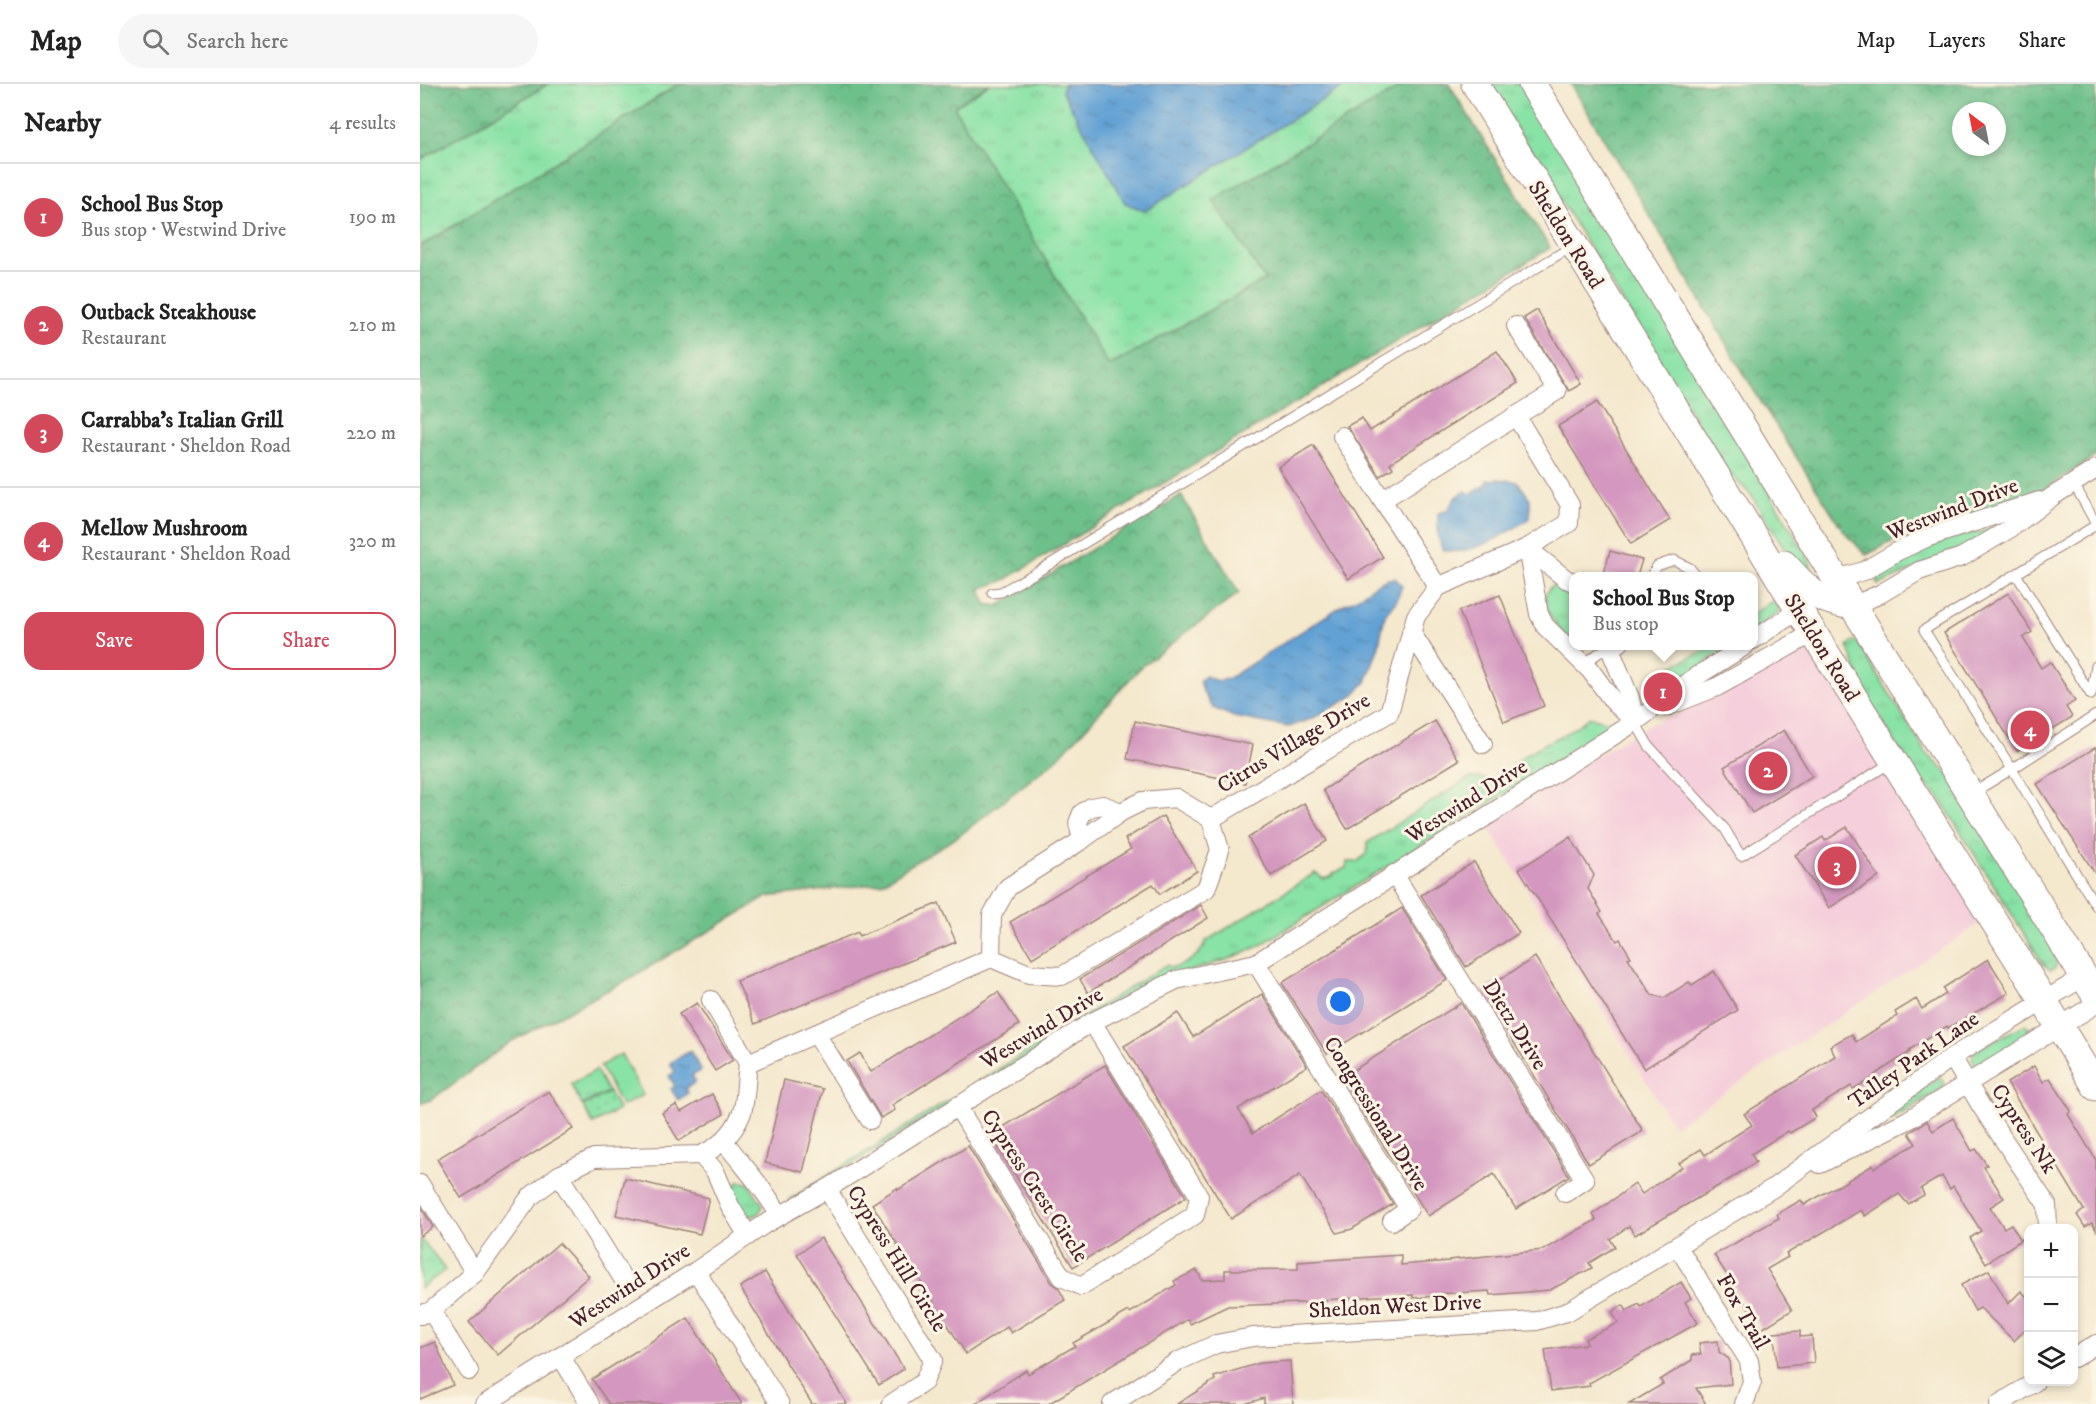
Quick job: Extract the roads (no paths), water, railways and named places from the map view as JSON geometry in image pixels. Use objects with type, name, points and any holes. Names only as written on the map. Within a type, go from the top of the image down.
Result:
[{"type":"main road","name":"Sheldon Road","points":[[1475,84],[2096,1087]]},
{"type":"main road","name":"Sheldon Road","points":[[1532,84],[1836,579],[2090,986]]},
{"type":"main road","points":[[1752,530],[1814,595],[1827,601],[1853,606]]},
{"type":"main road","points":[[1799,610],[1816,610],[1841,619],[1885,658]]},
{"type":"street","points":[[1382,500],[1557,391],[1516,326]]},
{"type":"street","name":"Citrus Village Drive","points":[[1210,819],[1389,713],[1416,616],[1438,587],[1527,548],[1569,523],[1570,505],[1516,416]]},
{"type":"street","points":[[1342,436],[1438,587]]},
{"type":"street","name":"Westwind Drive","points":[[1853,606],[1880,594],[1919,571],[1962,557],[2011,528],[2053,496],[2096,469]]},
{"type":"street","name":"Westwind Drive","points":[[1836,579],[1864,571],[1926,538],[2053,496]]},
{"type":"street","points":[[1527,548],[1568,582]]},
{"type":"street","points":[[1527,548],[1539,614],[1545,626],[1569,649]]},
{"type":"street","points":[[1535,593],[1542,586],[1568,582]]},
{"type":"street","points":[[1758,637],[1799,610]]},
{"type":"street","points":[[1412,632],[1483,744]]},
{"type":"street","name":"Westwind Drive","points":[[1635,722],[1717,687],[1814,633]]},
{"type":"street","points":[[1570,650],[1584,664],[1613,701],[1635,722]]},
{"type":"street","points":[[1616,650],[1635,722]]},
{"type":"street","name":"Westwind Drive","points":[[485,1404],[748,1236],[827,1189],[1092,1022],[1176,980],[1256,963],[1635,722],[1694,678],[1737,650]]},
{"type":"street","name":"Citrus Village Drive","points":[[1176,798],[1210,819],[1220,850],[1206,889],[1062,976],[1029,974],[991,958],[992,915],[1008,887],[1121,812],[1143,801],[1176,798]]},
{"type":"street","name":"Dietz Drive","points":[[1394,874],[1585,1180],[1565,1193]]},
{"type":"street","points":[[748,1063],[991,958]]},
{"type":"street","name":"Congressional Drive","points":[[1256,963],[1409,1209],[1392,1221]]},
{"type":"street","name":"Talley Park Lane","points":[[1678,1247],[1773,1188],[1952,1057],[2044,1000],[2090,986]]},
{"type":"street","points":[[469,1371],[426,1313],[475,1273],[530,1197],[559,1175],[594,1158],[701,1155],[715,1149],[724,1141],[742,1115],[748,1063],[711,1000]]},
{"type":"street","name":"Talley Park Lane","points":[[1773,1188],[1908,1120],[2096,1004]]},
{"type":"street","name":"Cypress Crest Circle","points":[[957,1106],[1062,1277],[1081,1286],[1195,1215],[1199,1196],[1092,1022]]},
{"type":"street","points":[[816,1034],[870,1120]]},
{"type":"street","name":"Cypress Nk","points":[[1952,1057],[1981,1106],[2047,1206],[2048,1224]]},
{"type":"street","points":[[724,1141],[744,1168],[759,1182],[780,1216]]},
{"type":"street","points":[[701,1155],[715,1171],[730,1206],[748,1236]]},
{"type":"street","points":[[721,1183],[744,1168]]},
{"type":"street","points":[[559,1175],[625,1282]]},
{"type":"street","points":[[420,1184],[475,1273]]},
{"type":"street","name":"Cypress Hill Circle","points":[[827,1189],[933,1359],[924,1382],[891,1404]]},
{"type":"street","name":"Sheldon West Drive","points":[[1112,1404],[1177,1362],[1216,1344],[1253,1337],[1526,1322],[1547,1318],[1575,1308],[1678,1247]]},
{"type":"street","name":"Fox Trail","points":[[1678,1247],[1749,1360],[1752,1382],[1744,1404]]},
{"type":"street","points":[[696,1271],[780,1404]]},
{"type":"street","points":[[2078,1355],[2096,1344]]},
{"type":"street","points":[[561,1357],[590,1404]]},
{"type":"street","points":[[1999,1404],[2028,1386]]},
{"type":"lane","points":[[992,593],[1001,592],[1037,572],[1574,245]]},
{"type":"lane","points":[[2074,483],[2096,525],[1924,630],[2096,906]]},
{"type":"lane","points":[[1653,572],[1657,566],[1674,560],[1693,572]]},
{"type":"lane","points":[[2016,574],[2094,699]]},
{"type":"lane","points":[[1584,664],[1606,650]]},
{"type":"lane","points":[[2094,699],[2096,666]]},
{"type":"lane","points":[[1971,795],[2096,716]]},
{"type":"lane","points":[[1635,722],[1649,746],[1725,829],[1741,856],[1894,761]]},
{"type":"water","points":[[1064,84],[1348,84],[1145,211],[1125,203],[1062,91]]},
{"type":"water","points":[[1487,480],[1518,482],[1530,499],[1530,518],[1500,537],[1475,548],[1463,551],[1442,549],[1438,536],[1438,513],[1447,511],[1456,497],[1466,491],[1471,494],[1486,485]]},
{"type":"water","points":[[1395,578],[1402,586],[1397,600],[1385,615],[1378,649],[1366,682],[1350,698],[1311,719],[1289,727],[1234,717],[1213,708],[1203,692],[1200,680],[1206,676],[1216,681],[1228,679],[1375,585]]},
{"type":"water","points":[[690,1051],[701,1070],[692,1076],[696,1082],[686,1088],[688,1093],[678,1100],[671,1089],[675,1086],[669,1076],[675,1072],[670,1063]]},
{"type":"place","name":"School Bus Stop","points":[[1663,692]]},
{"type":"place","name":"Mellow Mushroom","points":[[2030,730]]},
{"type":"place","name":"Outback Steakhouse","points":[[1768,771]]},
{"type":"place","name":"Carrabba's Italian Grill","points":[[1837,866]]}]
